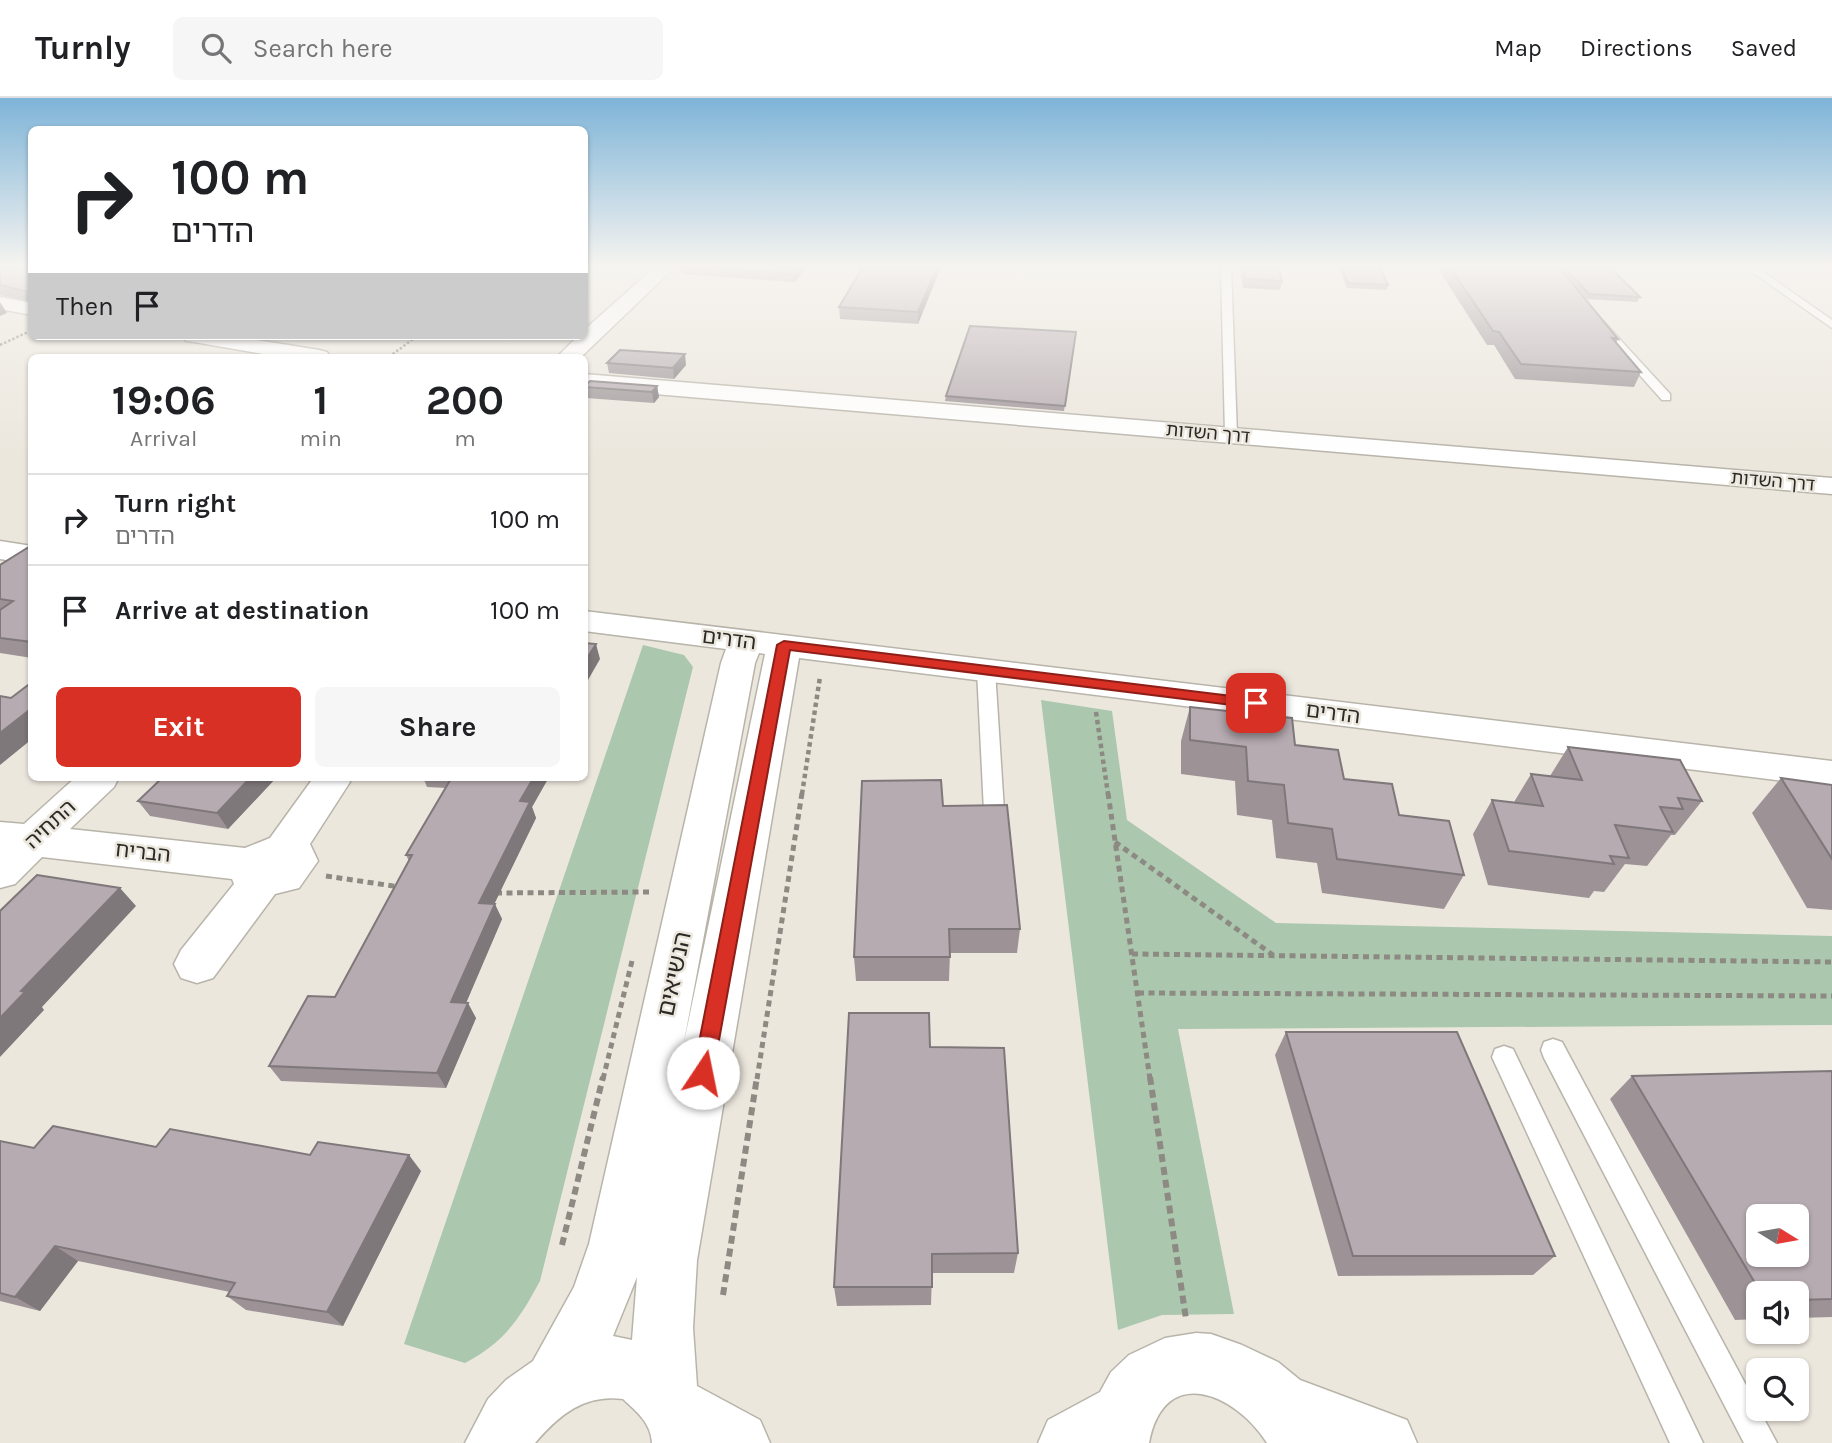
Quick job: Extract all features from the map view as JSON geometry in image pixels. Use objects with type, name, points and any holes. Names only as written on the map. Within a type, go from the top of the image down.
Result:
[{"type":"street","points":[[218,340],[300,354]]},
{"type":"street","points":[[571,354],[587,340]]},
{"type":"street","name":"דרך השדות","points":[[588,382],[1832,486]]},
{"type":"street","points":[[0,550],[28,554]]},
{"type":"street","name":"הדרים","points":[[588,621],[1832,774]]},
{"type":"street","name":"הנשיאים","points":[[556,1380],[599,1302],[618,1244],[738,663],[785,645]]},
{"type":"street","name":"הנשיאים","points":[[675,1416],[661,1347],[662,1307],[668,1260],[785,645]]},
{"type":"street","name":"התחיה","points":[[0,872],[16,838],[94,781]]},
{"type":"street","points":[[197,964],[272,867],[331,782]]},
{"type":"street","name":"הבריח","points":[[16,838],[272,867]]},
{"type":"street","points":[[1103,1434],[1138,1389],[1163,1369],[1192,1363],[1225,1368],[1258,1385],[1290,1424],[1384,1443]]},
{"type":"street","points":[[498,1443],[503,1432],[527,1402],[556,1380],[586,1368],[616,1366],[640,1373],[675,1416],[737,1443]]},
{"type":"lane","points":[[1228,330],[1231,435]]},
{"type":"lane","points":[[1605,330],[1666,397]]},
{"type":"lane","points":[[986,670],[994,811]]},
{"type":"lane","points":[[1553,1050],[1761,1443]]},
{"type":"lane","points":[[1504,1057],[1687,1443]]},
{"type":"path","points":[[0,345],[28,332]]},
{"type":"path","points":[[393,354],[412,340]]},
{"type":"path","points":[[723,1296],[785,645]]},
{"type":"path","points":[[1091,683],[1192,1363]]},
{"type":"path","points":[[1115,842],[1273,956]]},
{"type":"path","points":[[272,867],[410,888]]},
{"type":"path","points":[[490,893],[649,892]]},
{"type":"path","points":[[1132,954],[1832,962]]},
{"type":"path","points":[[1138,993],[1832,996]]},
{"type":"green space","points":[[643,645],[684,655],[693,667],[540,1281],[509,1329],[490,1347],[465,1363],[404,1344]]},
{"type":"green space","points":[[1041,700],[1112,711],[1127,820],[1276,923],[1832,936],[1832,1025],[1178,1029],[1234,1314],[1162,1315],[1118,1330]]},
{"type":"building","points":[[969,330],[1076,332],[1065,406],[946,396]]},
{"type":"building","points":[[1610,330],[1618,339],[1612,338],[1641,372],[1521,364],[1499,332],[1493,331]]},
{"type":"building","points":[[620,350],[685,354],[673,368],[607,363]]},
{"type":"building","points":[[588,383],[657,386],[652,392],[588,387]]},
{"type":"building","points":[[28,548],[28,642],[0,638],[0,610],[13,601],[0,599],[0,565]]},
{"type":"building","points":[[588,643],[596,644],[588,657]]},
{"type":"building","points":[[28,685],[28,711],[0,733],[0,696],[11,698]]},
{"type":"building","points":[[1190,707],[1292,718],[1295,745],[1338,750],[1344,779],[1392,784],[1399,815],[1449,821],[1464,875],[1337,859],[1332,829],[1288,823],[1284,785],[1248,781],[1246,747],[1190,740]]},
{"type":"building","points":[[1568,747],[1680,760],[1702,801],[1678,798],[1683,809],[1660,807],[1673,832],[1615,825],[1629,858],[1610,856],[1614,864],[1509,851],[1492,800],[1543,806],[1531,774],[1582,780]]},
{"type":"building","points":[[1781,778],[1832,785],[1832,859]]},
{"type":"building","points":[[941,780],[943,806],[1007,805],[1020,929],[949,929],[950,957],[854,957],[862,781]]},
{"type":"building","points":[[159,781],[247,781],[217,813],[138,801]]},
{"type":"building","points":[[450,781],[532,781],[520,801],[530,802],[479,903],[495,904],[451,1002],[468,1003],[437,1073],[269,1066],[308,996],[335,997],[412,855],[406,855]]},
{"type":"building","points":[[37,875],[120,888],[21,991],[25,992],[0,1018],[0,911]]},
{"type":"building","points":[[849,1013],[929,1013],[930,1047],[1004,1048],[1018,1253],[932,1254],[932,1287],[834,1287]]},
{"type":"building","points":[[1286,1032],[1457,1032],[1555,1256],[1353,1256]]},
{"type":"building","points":[[1832,1071],[1832,1299],[1809,1300],[1809,1281],[1754,1281],[1632,1076]]},
{"type":"building","points":[[53,1126],[156,1147],[170,1129],[310,1155],[318,1142],[409,1155],[327,1312],[227,1296],[235,1283],[55,1246],[15,1297],[0,1293],[0,1141],[34,1148]]},
{"type":"route","points":[[703,1073],[784,645],[1256,703]]}]
